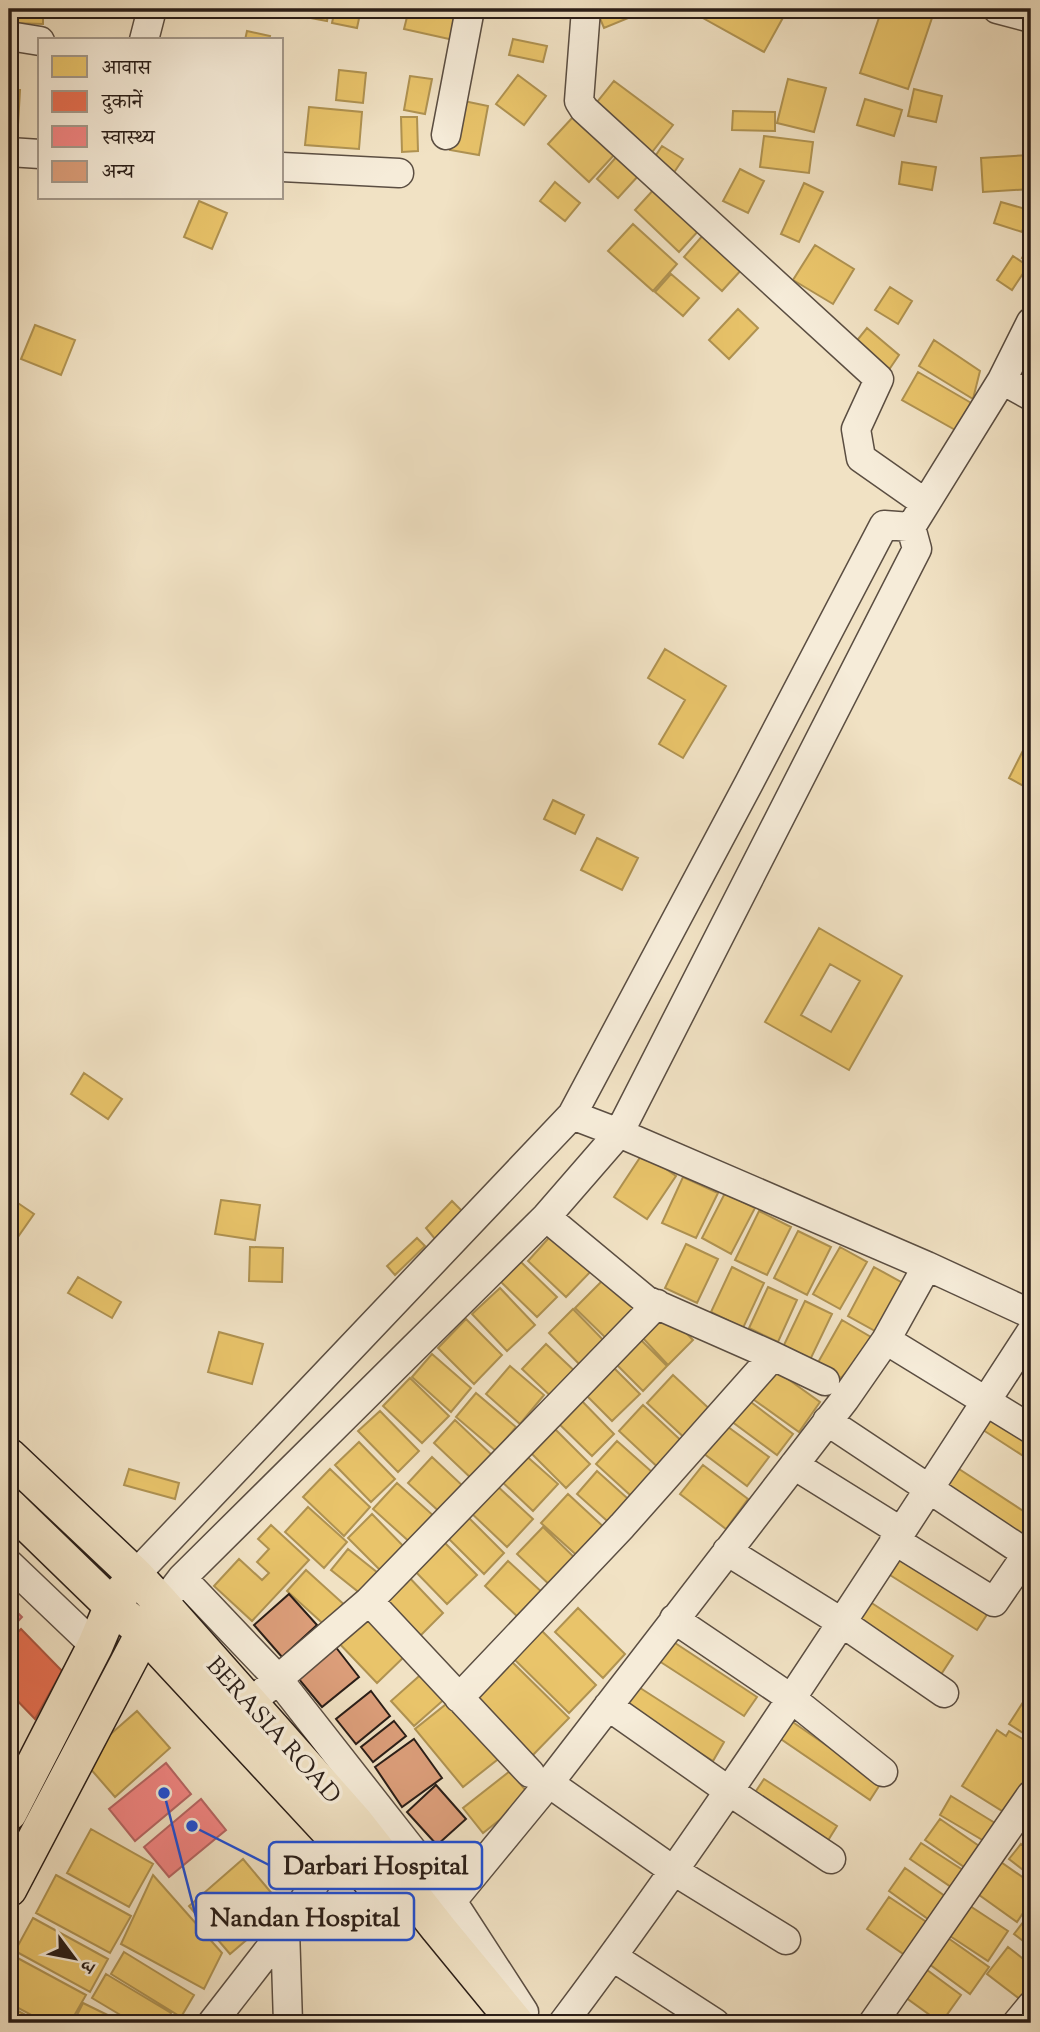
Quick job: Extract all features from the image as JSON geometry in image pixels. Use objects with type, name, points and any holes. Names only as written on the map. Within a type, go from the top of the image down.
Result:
[{"type":"main road","name":"BERASIA ROAD","points":[[9,1457],[135,1575],[163,1605],[239,1713],[438,1928],[516,2023]]},
{"type":"main road","name":"BERASIA ROAD","points":[[9,1506],[112,1606],[163,1605]]},
{"type":"main road","points":[[9,1813],[95,1646],[112,1606],[135,1575]]},
{"type":"main road","points":[[9,1889],[163,1605]]},
{"type":"main road","name":"BERASIA ROAD","points":[[348,1833],[487,2023]]},
{"type":"street","points":[[145,38],[152,9]]},
{"type":"street","points":[[446,135],[470,9]]},
{"type":"street","points":[[586,9],[579,101],[584,109],[879,379],[856,429],[861,458],[925,503]]},
{"type":"street","points":[[997,9],[1031,18]]},
{"type":"street","points":[[9,36],[38,41]]},
{"type":"street","points":[[9,152],[38,154]]},
{"type":"street","points":[[284,167],[399,173]]},
{"type":"street","points":[[532,2023],[452,1901],[278,1679],[163,1605],[546,1217],[619,1133],[917,549],[911,527],[1002,380],[1031,321]]},
{"type":"street","points":[[1002,380],[1031,396]]},
{"type":"street","points":[[135,1575],[572,1115],[884,525],[911,527]]},
{"type":"street","points":[[572,1115],[927,1266],[1031,1314]]},
{"type":"street","points":[[546,1217],[646,1300],[825,1381]]},
{"type":"street","points":[[452,1901],[540,1778],[608,1706],[827,1421],[886,1340],[927,1266]]},
{"type":"street","points":[[239,1713],[369,1601],[657,1304]]},
{"type":"street","points":[[563,2023],[674,1871],[792,1699],[1031,1332]]},
{"type":"street","points":[[886,1340],[1031,1429]]},
{"type":"street","points":[[459,1698],[622,1526],[773,1356]]},
{"type":"street","points":[[794,1465],[994,1602],[1027,1554],[827,1421]]},
{"type":"street","points":[[727,1551],[841,1622],[944,1693]]},
{"type":"street","points":[[9,1564],[95,1646]]},
{"type":"street","points":[[369,1601],[459,1698],[540,1778],[674,1871],[786,1940]]},
{"type":"street","points":[[674,1619],[792,1699],[883,1772]]},
{"type":"street","points":[[608,1706],[831,1859]]},
{"type":"street","points":[[873,2023],[1031,1795]]},
{"type":"street","points":[[212,2023],[285,1929],[348,1833]]},
{"type":"street","points":[[285,1929],[288,2023]]},
{"type":"street","points":[[613,1957],[715,2023]]},
{"type":"street","points":[[1017,2023],[1031,2006]]},
{"type":"building: आवास","points":[[11,9],[43,9],[43,24],[11,23]]},
{"type":"building: आवास","points":[[263,9],[329,9],[327,21]]},
{"type":"building: आवास","points":[[335,9],[361,9],[357,28],[332,23]]},
{"type":"building: आवास","points":[[409,9],[457,9],[458,41],[404,29]]},
{"type":"building: आवास","points":[[596,9],[650,9],[604,28]]},
{"type":"building: आवास","points":[[694,9],[777,9],[785,14],[764,52],[692,12]]},
{"type":"building: आवास","points":[[882,9],[935,9],[908,89],[860,73]]},
{"type":"building: आवास","points":[[247,31],[270,36],[270,38],[245,38]]},
{"type":"building: आवास","points":[[513,39],[547,46],[543,62],[509,55]]},
{"type":"building: आवास","points":[[339,70],[366,73],[363,103],[336,100]]},
{"type":"building: आवास","points":[[518,75],[546,96],[524,125],[496,104]]},
{"type":"building: आवास","points":[[410,76],[432,79],[425,114],[404,110]]},
{"type":"building: आवास","points":[[788,79],[826,88],[814,132],[777,123]]},
{"type":"building: आवास","points":[[614,81],[673,125],[646,160],[590,111]]},
{"type":"building: आवास","points":[[914,89],[942,96],[936,122],[908,116]]},
{"type":"building: आवास","points":[[9,90],[20,90],[18,125],[9,124]]},
{"type":"building: आवास","points":[[865,99],[902,110],[894,136],[857,125]]},
{"type":"building: आवास","points":[[459,100],[488,106],[479,155],[450,150]]},
{"type":"building: आवास","points":[[309,107],[362,112],[359,149],[305,145]]},
{"type":"building: आवास","points":[[733,111],[775,112],[775,131],[732,130]]},
{"type":"building: आवास","points":[[401,117],[417,117],[418,151],[402,152]]},
{"type":"building: आवास","points":[[573,117],[614,155],[589,182],[548,144]]},
{"type":"building: आवास","points":[[764,136],[813,142],[809,173],[760,167]]},
{"type":"building: आवास","points":[[662,146],[683,159],[673,174],[652,161]]},
{"type":"building: आवास","points":[[618,155],[639,175],[618,198],[597,179]]},
{"type":"building: आवास","points":[[1030,155],[1031,189],[983,192],[981,158]]},
{"type":"building: आवास","points":[[902,162],[936,167],[932,190],[899,184]]},
{"type":"building: आवास","points":[[740,169],[764,181],[748,213],[723,201]]},
{"type":"building: आवास","points":[[555,182],[580,203],[565,221],[540,201]]},
{"type":"building: आवास","points":[[804,183],[823,192],[799,242],[781,234]]},
{"type":"building: आवास","points":[[656,187],[700,229],[679,252],[635,210]]},
{"type":"building: आवास","points":[[199,201],[227,213],[212,249],[184,237]]},
{"type":"building: आवास","points":[[1001,202],[1029,210],[1022,232],[994,223]]},
{"type":"building: आवास","points":[[633,224],[677,264],[653,291],[608,251]]},
{"type":"building: आवास","points":[[704,234],[743,268],[722,291],[684,257]]},
{"type":"building: आवास","points":[[1031,242],[1031,263],[1022,258]]},
{"type":"building: आवास","points":[[815,245],[854,269],[833,304],[793,280]]},
{"type":"building: आवास","points":[[1013,256],[1028,266],[1012,290],[997,280]]},
{"type":"building: आवास","points":[[671,274],[699,298],[683,316],[655,292]]},
{"type":"building: आवास","points":[[890,287],[912,301],[898,324],[875,310]]},
{"type":"building: आवास","points":[[738,309],[758,328],[729,359],[709,340]]},
{"type":"building: आवास","points":[[35,325],[75,340],[61,375],[21,359]]},
{"type":"building: आवास","points":[[867,328],[899,355],[884,377],[850,349]]},
{"type":"building: आवास","points":[[934,340],[980,371],[973,399],[919,366]]},
{"type":"building: आवास","points":[[918,372],[973,404],[957,431],[902,400]]},
{"type":"building: आवास","points":[[665,649],[726,686],[683,758],[659,744],[685,700],[648,678]]},
{"type":"building: आवास","points":[[1031,735],[1031,790],[1009,778]]},
{"type":"building: आवास","points":[[553,800],[584,815],[575,834],[544,819]]},
{"type":"building: आवास","points":[[597,838],[638,858],[622,890],[581,870]]},
{"type":"building: आवास","points":[[819,928],[902,976],[849,1070],[765,1022]],"holes":[[[830,964],[860,981],[831,1032],[801,1015]]]},
{"type":"building: आवास","points":[[84,1073],[122,1099],[108,1119],[71,1094]]},
{"type":"building: आवास","points":[[643,1153],[676,1176],[647,1219],[614,1197]]},
{"type":"building: आवास","points":[[683,1177],[718,1193],[696,1238],[662,1223]]},
{"type":"building: आवास","points":[[725,1193],[755,1208],[731,1254],[702,1238]]},
{"type":"building: आवास","points":[[9,1197],[34,1214],[13,1244],[9,1241]]},
{"type":"building: आवास","points":[[221,1200],[260,1205],[255,1240],[215,1234]]},
{"type":"building: आवास","points":[[452,1201],[462,1211],[435,1239],[426,1228]]},
{"type":"building: आवास","points":[[759,1211],[791,1227],[767,1275],[735,1260]]},
{"type":"building: आवास","points":[[555,1231],[594,1268],[566,1297],[528,1261]]},
{"type":"building: आवास","points":[[798,1231],[831,1247],[807,1295],[774,1278]]},
{"type":"building: आवास","points":[[417,1238],[425,1246],[395,1275],[387,1266]]},
{"type":"building: आवास","points":[[686,1244],[718,1259],[697,1303],[665,1288]]},
{"type":"building: आवास","points":[[250,1247],[283,1248],[282,1282],[249,1281]]},
{"type":"building: आवास","points":[[840,1247],[867,1262],[840,1309],[813,1294]]},
{"type":"building: आवास","points":[[521,1262],[557,1297],[537,1317],[501,1282]]},
{"type":"building: आवास","points":[[732,1267],[764,1283],[743,1328],[711,1312]]},
{"type":"building: आवास","points":[[874,1267],[910,1287],[884,1336],[848,1316]]},
{"type":"building: आवास","points":[[78,1277],[121,1302],[112,1318],[68,1293]]},
{"type":"building: आवास","points":[[605,1278],[640,1312],[611,1343],[575,1308]]},
{"type":"building: आवास","points":[[768,1287],[797,1300],[778,1342],[749,1328]]},
{"type":"building: आवास","points":[[500,1288],[535,1325],[507,1351],[472,1314]]},
{"type":"building: आवास","points":[[805,1301],[832,1314],[810,1360],[783,1347]]},
{"type":"building: आवास","points":[[573,1309],[608,1345],[583,1368],[549,1333]]},
{"type":"building: आवास","points":[[666,1312],[693,1340],[668,1365],[641,1336]]},
{"type":"building: आवास","points":[[466,1319],[502,1355],[474,1384],[438,1348]]},
{"type":"building: आवास","points":[[842,1320],[876,1340],[841,1378],[816,1366]]},
{"type":"building: आवास","points":[[219,1332],[263,1344],[252,1384],[208,1372]]},
{"type":"building: आवास","points":[[639,1338],[667,1366],[643,1391],[615,1363]]},
{"type":"building: आवास","points":[[546,1344],[581,1377],[557,1402],[522,1369]]},
{"type":"building: आवास","points":[[432,1354],[471,1388],[451,1412],[412,1377]]},
{"type":"building: आवास","points":[[510,1366],[544,1395],[520,1424],[486,1394]]},
{"type":"building: आवास","points":[[612,1366],[640,1394],[612,1421],[584,1393]]},
{"type":"building: आवास","points":[[771,1367],[820,1402],[799,1432],[750,1397]]},
{"type":"building: आवास","points":[[673,1375],[715,1414],[689,1442],[647,1403]]},
{"type":"building: आवास","points":[[410,1378],[449,1416],[422,1443],[383,1406]]},
{"type":"building: आवास","points":[[476,1393],[516,1427],[496,1451],[456,1417]]},
{"type":"building: आवास","points":[[578,1397],[614,1434],[592,1456],[555,1420]]},
{"type":"building: आवास","points":[[747,1399],[793,1434],[777,1455],[731,1421]]},
{"type":"building: आवास","points":[[643,1405],[688,1447],[664,1473],[619,1431]]},
{"type":"building: आवास","points":[[991,1410],[1031,1436],[1031,1461],[980,1428]]},
{"type":"building: आवास","points":[[380,1411],[419,1451],[398,1472],[358,1431]]},
{"type":"building: आवास","points":[[455,1420],[494,1457],[473,1480],[434,1443]]},
{"type":"building: आवास","points":[[724,1424],[769,1457],[747,1486],[703,1453]]},
{"type":"building: आवास","points":[[551,1425],[590,1464],[566,1488],[527,1449]]},
{"type":"building: आवास","points":[[617,1441],[661,1480],[640,1504],[596,1464]]},
{"type":"building: आवास","points":[[359,1442],[395,1479],[371,1502],[335,1465]]},
{"type":"building: आवास","points":[[523,1453],[558,1484],[533,1511],[499,1479]]},
{"type":"building: आवास","points":[[432,1457],[466,1489],[443,1515],[408,1483]]},
{"type":"building: आवास","points":[[703,1465],[748,1499],[726,1529],[680,1494]]},
{"type":"building: आवास","points":[[956,1467],[1031,1516],[1031,1541],[945,1484]]},
{"type":"building: आवास","points":[[129,1469],[179,1483],[175,1499],[124,1485]]},
{"type":"building: आवास","points":[[330,1469],[370,1507],[344,1536],[303,1497]]},
{"type":"building: आवास","points":[[597,1471],[636,1506],[615,1528],[577,1494]]},
{"type":"building: आवास","points":[[397,1483],[436,1518],[413,1545],[373,1509]]},
{"type":"building: आवास","points":[[494,1483],[533,1519],[507,1547],[468,1510]]},
{"type":"building: आवास","points":[[568,1494],[608,1531],[582,1560],[541,1523]]},
{"type":"building: आवास","points":[[308,1507],[347,1542],[324,1568],[285,1532]]},
{"type":"building: आवास","points":[[372,1514],[410,1553],[387,1577],[348,1538]]},
{"type":"building: आवास","points":[[465,1514],[504,1553],[484,1574],[444,1534]]},
{"type":"building: आवास","points":[[271,1525],[309,1560],[252,1621],[214,1586],[239,1559],[262,1580],[269,1573],[257,1562],[269,1549],[258,1539]]},
{"type":"building: आवास","points":[[543,1527],[578,1561],[553,1588],[517,1554]]},
{"type":"building: आवास","points":[[440,1538],[477,1575],[447,1604],[411,1567]]},
{"type":"building: आवास","points":[[348,1549],[383,1577],[366,1598],[331,1570]]},
{"type":"building: आवास","points":[[893,1553],[988,1613],[977,1630],[882,1570]]},
{"type":"building: आवास","points":[[508,1561],[544,1594],[521,1620],[485,1586]]},
{"type":"building: आवास","points":[[306,1570],[348,1608],[329,1629],[287,1591]]},
{"type":"building: आवास","points":[[406,1574],[443,1613],[418,1638],[380,1598]]},
{"type":"building: आवास","points":[[864,1598],[953,1656],[940,1676],[851,1618]]},
{"type":"building: आवास","points":[[578,1608],[625,1654],[603,1678],[555,1632]]},
{"type":"building: आवास","points":[[365,1611],[406,1655],[377,1683],[335,1639]]},
{"type":"building: आवास","points":[[541,1630],[596,1685],[569,1713],[513,1658]]},
{"type":"building: आवास","points":[[669,1639],[757,1697],[744,1716],[656,1659]]},
{"type":"building: आवास","points":[[507,1657],[569,1718],[530,1758],[468,1697]]},
{"type":"building: आवास","points":[[426,1670],[448,1696],[414,1726],[391,1701]]},
{"type":"building: आवास","points":[[634,1684],[724,1742],[713,1761],[622,1703]]},
{"type":"building: आवास","points":[[1031,1690],[1031,1738],[1009,1724]]},
{"type":"building: आवास","points":[[455,1697],[502,1756],[463,1787],[415,1729]]},
{"type":"building: आवास","points":[[137,1711],[170,1748],[115,1797],[82,1759]]},
{"type":"building: आवास","points":[[784,1716],[881,1783],[870,1800],[772,1733]]},
{"type":"building: आवास","points":[[997,1730],[1006,1736],[1009,1731],[1031,1744],[1031,1774],[1007,1814],[962,1786]]},
{"type":"building: आवास","points":[[510,1771],[530,1796],[483,1833],[463,1808]]},
{"type":"building: आवास","points":[[764,1779],[837,1826],[827,1842],[754,1794]]},
{"type":"building: आवास","points":[[951,1796],[995,1823],[984,1841],[940,1815]]},
{"type":"building: आवास","points":[[940,1819],[982,1848],[967,1869],[925,1840]]},
{"type":"building: आवास","points":[[91,1829],[153,1864],[129,1907],[67,1873]]},
{"type":"building: आवास","points":[[921,1843],[966,1872],[954,1889],[910,1859]]},
{"type":"building: आवास","points":[[1021,1844],[1031,1852],[1031,1876],[1009,1859]]},
{"type":"building: आवास","points":[[243,1859],[284,1908],[230,1954],[189,1906]]},
{"type":"building: आवास","points":[[998,1860],[1031,1883],[1031,1901],[1017,1922],[975,1892]]},
{"type":"building: आवास","points":[[905,1868],[952,1901],[935,1924],[889,1891]]},
{"type":"building: आवास","points":[[56,1875],[131,1916],[110,1953],[36,1913]]},
{"type":"building: आवास","points":[[153,1875],[222,1953],[204,1989],[121,1944]]},
{"type":"building: आवास","points":[[889,1897],[934,1927],[912,1960],[867,1929]]},
{"type":"building: आवास","points":[[967,1904],[1008,1931],[988,1961],[947,1934]]},
{"type":"building: आवास","points":[[1031,1912],[1031,1947],[1014,1934]]},
{"type":"building: आवास","points":[[33,1918],[108,1959],[90,1992],[15,1951]]},
{"type":"building: आवास","points":[[948,1938],[989,1967],[970,1994],[929,1964]]},
{"type":"building: आवास","points":[[1008,1947],[1031,1965],[1031,1995],[1025,2003],[987,1974]]},
{"type":"building: आवास","points":[[124,1952],[194,1995],[181,2017],[111,1974]]},
{"type":"building: आवास","points":[[12,1955],[86,1995],[70,2023],[46,2023],[9,2003],[9,1961]]},
{"type":"building: आवास","points":[[919,1964],[961,1995],[941,2023],[898,1992]]},
{"type":"building: आवास","points":[[106,1974],[171,2013],[165,2023],[134,2023],[92,1998]]},
{"type":"building: आवास","points":[[83,2003],[124,2023],[73,2023]]},
{"type":"building: आवास","points":[[9,2006],[40,2023],[9,2023]]},
{"type":"building: दुकानें","points":[[21,1629],[62,1671],[35,1719],[9,1692],[9,1641]]},
{"type":"building: स्वास्थ्य","points":[[9,1604],[22,1617],[9,1631]]},
{"type":"building: स्वास्थ्य","points":[[166,1763],[191,1794],[135,1841],[109,1809]]},
{"type":"building: स्वास्थ्य","points":[[201,1799],[226,1830],[169,1877],[144,1847]]},
{"type":"building: अन्य","points":[[289,1594],[317,1625],[282,1657],[254,1625]]},
{"type":"building: अन्य","points":[[331,1641],[359,1677],[322,1707],[293,1672]]},
{"type":"building: अन्य","points":[[371,1691],[390,1716],[356,1744],[336,1719]]},
{"type":"building: अन्य","points":[[394,1721],[406,1736],[373,1762],[361,1747]]},
{"type":"building: अन्य","points":[[414,1739],[442,1778],[402,1807],[375,1767]]},
{"type":"building: अन्य","points":[[436,1785],[466,1819],[437,1845],[407,1812]]},
{"type":"place","name":"Nandan Hospital","points":[[164,1793]]},
{"type":"place","name":"Darbari Hospital","points":[[192,1826]]}]
